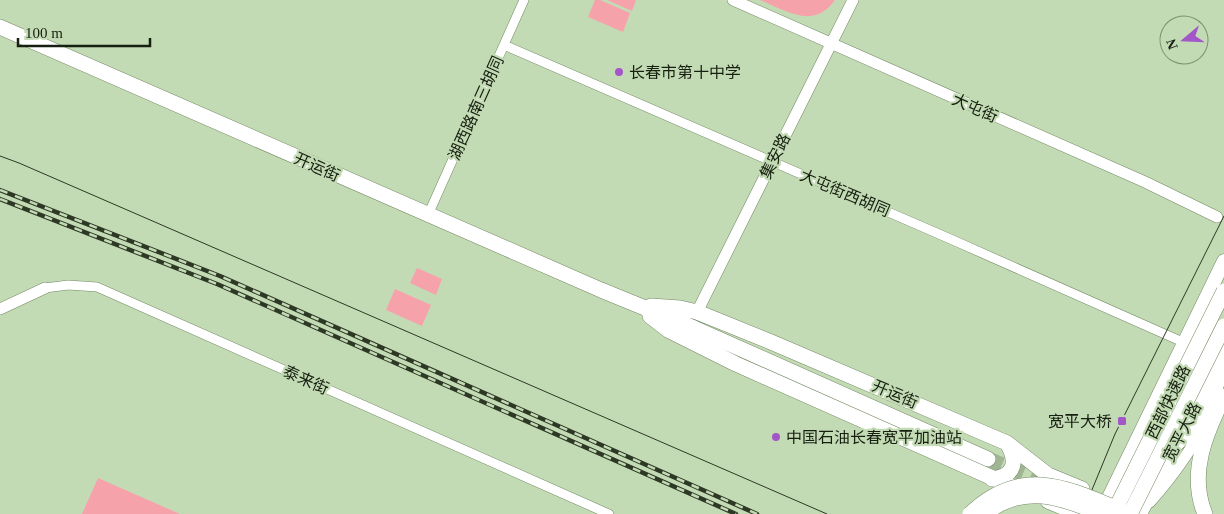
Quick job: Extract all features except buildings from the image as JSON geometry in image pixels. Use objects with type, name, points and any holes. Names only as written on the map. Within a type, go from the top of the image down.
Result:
[{"type":"main road","name":"开运街","points":[[0,27],[634,305],[694,328],[988,459]]},
{"type":"main road","points":[[986,514],[1010,500],[1038,495],[1068,501],[1101,514],[1111,507],[1224,261]]},
{"type":"main road","name":"西部快速路","points":[[1111,507],[1224,291]]},
{"type":"main road","name":"开运街","points":[[634,305],[680,308],[696,312],[780,346],[1007,443],[1048,475],[1111,507],[1137,514]]},
{"type":"main road","name":"开运街","points":[[634,305],[668,330],[736,364],[992,479],[1079,514]]},
{"type":"main road","name":"西部快速路","points":[[1137,514],[1224,326]]},
{"type":"main road","name":"宽平大路","points":[[1137,514],[1176,444],[1224,350]]},
{"type":"main road","points":[[1176,444],[1196,426],[1224,369]]},
{"type":"main road","points":[[1205,514],[1198,491],[1199,464],[1204,440],[1224,396]]},
{"type":"main road","points":[[992,479],[1006,476],[1011,470],[1013,457],[1007,443]]},
{"type":"main road","points":[[970,514],[985,500],[999,493],[1017,487],[1035,485],[1067,488],[1137,514]]},
{"type":"street","name":"湖西路南三胡同","points":[[428,215],[524,0]]},
{"type":"street","name":"大屯街","points":[[733,0],[1145,182],[1217,217]]},
{"type":"street","name":"集安路","points":[[696,312],[853,0]]},
{"type":"street","name":"大屯街西胡同","points":[[504,46],[955,240],[1185,343]]},
{"type":"street","name":"泰来街","points":[[0,309],[45,288],[68,285],[98,287],[609,514]]},
{"type":"street","points":[[1137,514],[1172,476],[1197,440],[1224,385]]},
{"type":"shaded area","points":[[595,0],[600,0],[630,13],[623,32],[588,17]]},
{"type":"shaded area","points":[[607,0],[636,0],[632,11]]},
{"type":"shaded area","points":[[760,0],[835,0],[827,9],[809,16],[790,13]]},
{"type":"shaded area","points":[[417,268],[442,279],[436,295],[410,283]]},
{"type":"shaded area","points":[[395,289],[431,305],[422,326],[386,310]]},
{"type":"shaded area","points":[[98,478],[180,514],[82,514]]},
{"type":"tunnel","points":[[988,459],[1051,485]]},
{"type":"tram line","points":[[0,156],[827,514]]},
{"type":"tram line","points":[[1082,514],[1115,434],[1224,216]]},
{"type":"railway","points":[[0,190],[220,276],[757,514]]},
{"type":"railway","points":[[0,199],[217,284],[736,514]]},
{"type":"place","name":"长春市第十中学","points":[[619,72]]},
{"type":"place","name":"宽平大桥","points":[[1122,421]]},
{"type":"place","name":"中国石油长春宽平加油站","points":[[776,437]]}]
